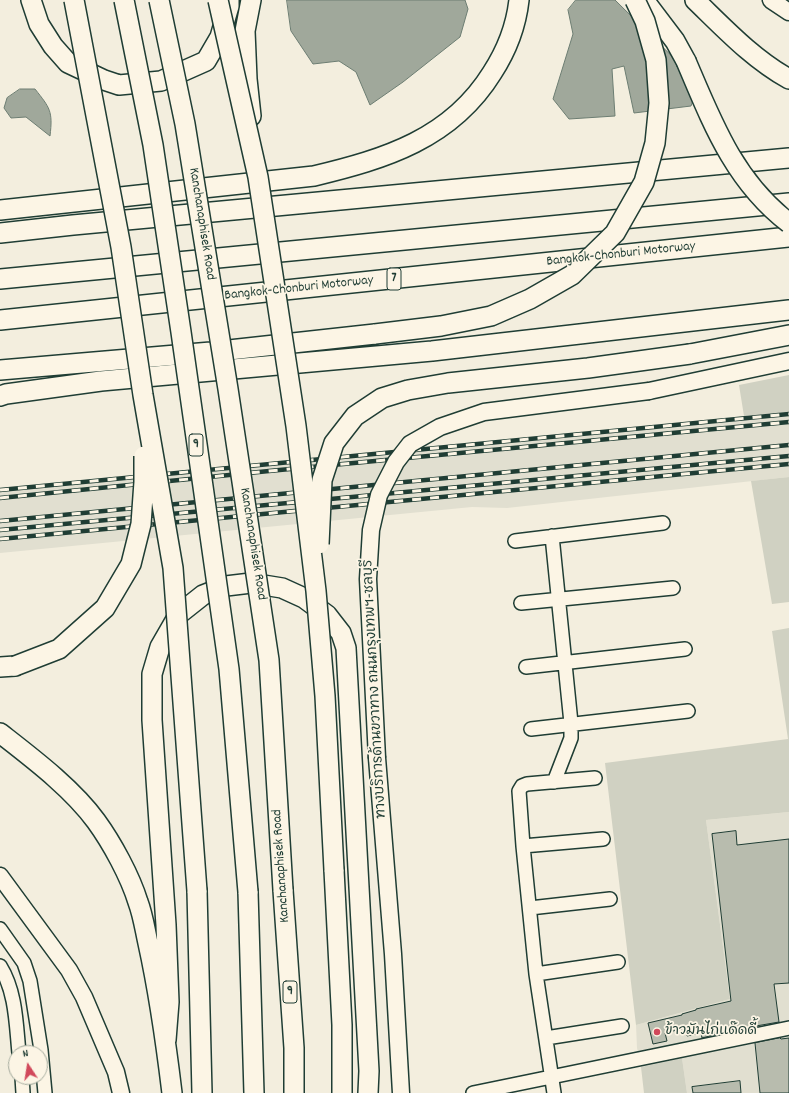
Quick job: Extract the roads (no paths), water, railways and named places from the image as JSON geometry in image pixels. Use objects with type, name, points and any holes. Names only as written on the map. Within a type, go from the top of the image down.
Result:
[{"type":"highway","points":[[31,0],[39,24],[53,46],[68,63],[104,80],[119,85],[160,81],[206,61],[220,37],[229,6],[229,0]]},
{"type":"highway","points":[[74,0],[121,247],[143,395],[173,568],[197,891],[202,1093]]},
{"type":"highway","name":"9","points":[[124,0],[153,145],[229,669],[248,892],[254,1093]]},
{"type":"highway","name":"Kanchanaphisek Road","points":[[159,0],[186,132],[228,389],[269,660],[294,1048],[294,1093]]},
{"type":"highway","points":[[218,0],[258,177]]},
{"type":"highway","points":[[251,0],[245,31],[247,79],[258,177],[296,426],[316,591],[325,696],[342,1025],[342,1093]]},
{"type":"highway","points":[[0,210],[314,176],[357,166],[396,152],[428,136],[452,120],[471,103],[487,82],[502,58],[512,36],[518,11],[518,0]]},
{"type":"highway","points":[[0,370],[211,352],[441,326],[491,316],[530,299],[572,275],[615,233],[644,182],[655,143],[659,103],[656,60],[645,21],[635,0]]},
{"type":"highway","points":[[644,0],[675,41],[686,61],[724,145],[741,173],[758,196],[789,223]]},
{"type":"highway","points":[[695,0],[743,47],[772,70],[789,79]]},
{"type":"highway","points":[[0,233],[789,158]]},
{"type":"highway","points":[[0,279],[789,203]]},
{"type":"highway","name":"Bangkok-Chonburi Motorway","points":[[0,320],[789,237]]},
{"type":"highway","points":[[0,396],[101,380],[432,351],[789,310]]},
{"type":"highway","points":[[316,591],[322,480],[334,443],[355,416],[382,398],[408,390],[448,383],[588,368],[690,354],[789,335]]},
{"type":"highway","points":[[0,667],[15,666],[59,649],[105,608],[131,564],[141,524],[144,482],[143,395]]},
{"type":"highway","points":[[166,1040],[169,1002],[152,720],[152,674],[160,647],[179,614],[203,595],[226,586],[251,583],[282,588],[304,598],[327,615],[341,633],[346,648],[369,1071],[368,1093]]},
{"type":"highway","points":[[0,733],[37,762],[70,791],[96,821],[124,868],[138,902],[151,958],[166,1040],[172,1093]]},
{"type":"main road","points":[[771,0],[789,12]]},
{"type":"main road","name":"ทางบริการด้านขวาทาง ถนนกรุงเทพฯ-ชลบุรี","points":[[400,1093],[393,954],[377,758],[368,579],[371,530],[379,495],[396,462],[410,444],[440,427],[484,412],[650,391],[789,361]]},
{"type":"main road","points":[[0,876],[69,970],[101,1035],[116,1072],[121,1093]]},
{"type":"street","points":[[514,541],[663,524]]},
{"type":"street","points":[[552,536],[571,723],[571,738],[554,782]]},
{"type":"street","points":[[521,603],[673,588]]},
{"type":"street","points":[[526,666],[685,649]]},
{"type":"street","points":[[531,729],[571,723],[688,711]]},
{"type":"street","points":[[554,1093],[536,974],[519,791],[522,786],[527,784],[595,778]]},
{"type":"street","points":[[523,846],[603,839]]},
{"type":"street","points":[[530,908],[610,899]]},
{"type":"street","points":[[0,929],[24,963],[30,981],[45,1093]]},
{"type":"street","points":[[536,974],[618,962]]},
{"type":"street","points":[[0,966],[7,978],[12,992],[18,1045]]},
{"type":"street","points":[[546,1038],[622,1026]]},
{"type":"street","points":[[481,1092],[789,1028]]},
{"type":"railway","points":[[0,490],[789,414]]},
{"type":"railway","points":[[0,498],[789,422]]},
{"type":"railway","points":[[0,521],[789,445]]},
{"type":"railway","points":[[0,530],[789,456]]},
{"type":"railway","points":[[0,539],[789,464]]},
{"type":"place","name":"ข้าวมันไก่แด๊ดดี้","points":[[657,1032]]}]
